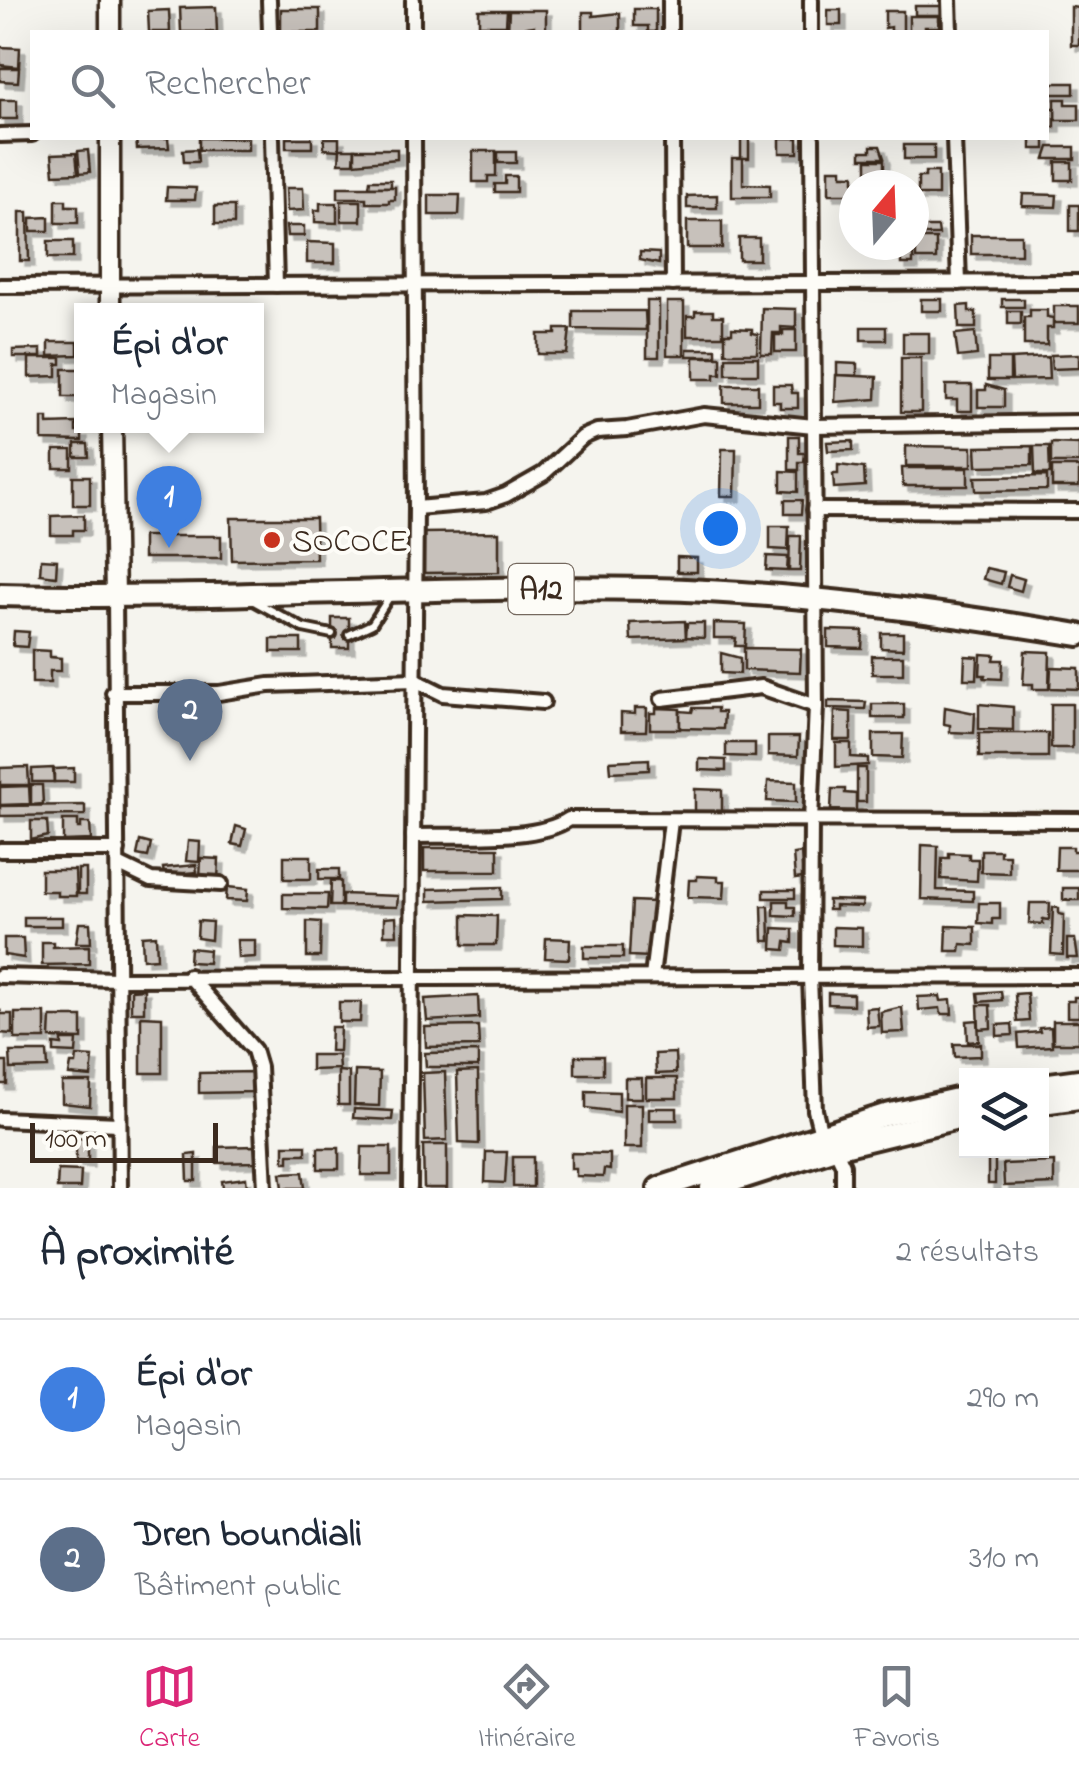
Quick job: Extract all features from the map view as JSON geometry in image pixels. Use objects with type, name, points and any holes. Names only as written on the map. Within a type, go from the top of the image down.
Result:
[{"type":"main road","name":"A12","points":[[0,595],[115,598],[404,590],[652,589],[815,599],[1079,635]]},
{"type":"main road","points":[[1049,1084],[1079,1080]]},
{"type":"main road","points":[[1049,1101],[1079,1098]]},
{"type":"main road","points":[[711,1188],[882,1116],[959,1099]]},
{"type":"main road","points":[[659,1188],[828,1141],[959,1117]]},
{"type":"street","points":[[110,0],[110,30]]},
{"type":"street","points":[[269,0],[270,30]]},
{"type":"street","points":[[413,0],[413,30]]},
{"type":"street","points":[[670,0],[670,30]]},
{"type":"street","points":[[811,0],[812,30]]},
{"type":"street","points":[[948,0],[950,30]]},
{"type":"street","points":[[0,135],[30,134]]},
{"type":"street","points":[[110,140],[110,303]]},
{"type":"street","points":[[272,140],[276,285]]},
{"type":"street","points":[[410,1188],[415,680],[404,590],[416,508],[414,140]]},
{"type":"street","points":[[672,140],[673,284]]},
{"type":"street","points":[[812,140],[816,706],[810,976],[814,1110],[843,1165],[843,1188]]},
{"type":"street","points":[[954,140],[960,283]]},
{"type":"street","points":[[0,286],[1079,282]]},
{"type":"street","points":[[416,508],[486,502],[506,496],[542,474],[583,437],[597,431],[704,415],[814,426],[1079,422]]},
{"type":"street","points":[[112,433],[120,1188]]},
{"type":"street","points":[[814,510],[1079,511]]},
{"type":"street","points":[[113,693],[219,693],[269,685],[415,680],[442,694],[542,702]]},
{"type":"street","points":[[662,699],[761,687],[816,706]]},
{"type":"street","points":[[413,836],[530,834],[554,829],[569,819],[1079,820]]},
{"type":"street","points":[[652,977],[671,822]]},
{"type":"street","points":[[0,850],[118,857],[151,880],[220,884]]},
{"type":"street","points":[[0,976],[1079,976]]},
{"type":"street","points":[[189,976],[254,1050],[259,1066],[265,1188]]},
{"type":"street","points":[[0,1120],[118,1124]]},
{"type":"lane","points":[[349,635],[372,624],[404,590]]},
{"type":"lane","points":[[244,595],[303,628],[332,634]]},
{"type":"building","points":[[915,6],[941,6],[941,15],[915,15]]},
{"type":"building","points":[[216,7],[217,30],[181,30],[180,8]]},
{"type":"building","points":[[1071,7],[1079,8],[1079,45],[1071,45]]},
{"type":"building","points":[[281,9],[320,9],[320,30],[281,30]]},
{"type":"building","points":[[634,9],[656,9],[656,30],[634,26]]},
{"type":"building","points":[[169,10],[170,30],[149,30],[148,11]]},
{"type":"building","points":[[479,10],[507,10],[506,25],[479,25]]},
{"type":"building","points":[[509,10],[546,10],[546,30],[534,30],[534,26],[508,30]]},
{"type":"building","points":[[828,10],[841,10],[841,25],[828,25]]},
{"type":"building","points":[[885,11],[903,11],[903,30],[885,28]]},
{"type":"building","points":[[583,12],[593,12],[593,16],[620,13],[620,30],[583,30]]},
{"type":"building","points":[[909,16],[939,16],[939,27],[909,30]]},
{"type":"building","points":[[0,47],[20,48],[19,67],[0,65]]},
{"type":"building","points":[[0,68],[19,68],[18,82],[0,81]]},
{"type":"building","points":[[1049,83],[1074,83],[1074,94],[1049,94]]},
{"type":"building","points":[[1055,99],[1079,104],[1079,120],[1055,120]]},
{"type":"building","points":[[0,100],[17,100],[17,119],[0,119]]},
{"type":"building","points":[[1049,108],[1055,108],[1055,127],[1049,127]]},
{"type":"building","points":[[136,140],[168,140],[169,148],[137,149]]},
{"type":"building","points":[[199,140],[248,140],[248,150],[199,150]]},
{"type":"building","points":[[286,140],[312,140],[312,148],[286,148]]},
{"type":"building","points":[[324,140],[339,140],[339,150],[324,149]]},
{"type":"building","points":[[741,140],[749,140],[749,158],[741,158]]},
{"type":"building","points":[[780,140],[798,140],[798,153],[780,153]]},
{"type":"building","points":[[1031,140],[1045,140],[1045,149],[1031,149]]},
{"type":"building","points":[[904,145],[934,145],[934,159],[904,159]]},
{"type":"building","points":[[871,146],[880,146],[884,158],[861,158],[861,151],[871,151]]},
{"type":"building","points":[[1049,147],[1075,147],[1075,159],[1045,159]]},
{"type":"building","points":[[197,149],[198,162],[184,162],[183,150]]},
{"type":"building","points":[[340,149],[355,149],[354,163],[339,163]]},
{"type":"building","points":[[355,149],[397,149],[397,159],[355,163]]},
{"type":"building","points":[[88,150],[90,172],[80,173],[78,151]]},
{"type":"building","points":[[473,151],[496,151],[496,176],[488,176],[488,182],[473,182]]},
{"type":"building","points":[[498,152],[516,152],[516,163],[498,163]]},
{"type":"building","points":[[76,153],[78,173],[54,174],[52,154]]},
{"type":"building","points":[[732,158],[743,158],[743,184],[770,185],[770,197],[732,197]]},
{"type":"building","points":[[867,160],[884,160],[884,170],[867,170]]},
{"type":"building","points":[[1056,162],[1072,162],[1072,180],[1056,180]]},
{"type":"building","points":[[829,169],[842,169],[839,194],[829,194]]},
{"type":"building","points":[[929,172],[938,172],[938,195],[929,195]]},
{"type":"building","points":[[505,176],[516,176],[516,192],[495,192],[495,184],[505,184]]},
{"type":"building","points":[[370,180],[391,180],[391,187],[369,187]]},
{"type":"building","points":[[167,187],[196,188],[195,200],[166,200]]},
{"type":"building","points":[[338,187],[395,187],[395,200],[366,203],[366,198],[338,198]]},
{"type":"building","points":[[286,188],[303,188],[304,210],[287,211]]},
{"type":"building","points":[[1023,194],[1057,195],[1056,207],[1022,206]]},
{"type":"building","points":[[429,195],[460,195],[459,215],[429,215]]},
{"type":"building","points":[[717,195],[717,208],[687,208],[687,196]]},
{"type":"building","points":[[56,200],[66,200],[66,206],[78,206],[78,223],[56,223]]},
{"type":"building","points":[[341,201],[361,201],[361,221],[341,221]]},
{"type":"building","points":[[320,203],[337,203],[337,223],[315,222],[315,210],[320,210]]},
{"type":"building","points":[[1070,205],[1079,205],[1079,231],[1070,231]]},
{"type":"building","points":[[215,206],[234,206],[234,224],[215,224]]},
{"type":"building","points":[[20,212],[28,212],[29,261],[20,261]]},
{"type":"building","points":[[49,217],[49,231],[31,231],[31,218]]},
{"type":"building","points":[[687,221],[722,221],[722,248],[687,248]]},
{"type":"building","points":[[286,226],[304,226],[304,236],[287,236]]},
{"type":"building","points":[[929,227],[938,227],[939,235],[929,235]]},
{"type":"building","points":[[971,235],[1021,235],[1021,254],[971,254]]},
{"type":"building","points":[[739,238],[759,238],[759,260],[739,260]]},
{"type":"building","points":[[929,239],[936,239],[936,259],[929,259]]},
{"type":"building","points":[[48,241],[73,241],[73,258],[48,258]]},
{"type":"building","points":[[307,242],[335,243],[335,263],[307,263]]},
{"type":"building","points":[[640,252],[659,253],[659,264],[640,260]]},
{"type":"building","points":[[921,299],[942,299],[942,311],[921,311]]},
{"type":"building","points":[[1002,299],[1024,299],[1024,307],[1002,307]]},
{"type":"building","points":[[647,301],[659,301],[659,357],[647,357]]},
{"type":"building","points":[[667,302],[684,302],[684,355],[667,355]]},
{"type":"building","points":[[969,305],[969,312],[976,312],[976,328],[959,328],[958,306]]},
{"type":"building","points":[[1054,306],[1079,306],[1079,323],[1054,323]]},
{"type":"building","points":[[762,308],[796,309],[796,328],[781,327],[781,333],[773,333],[772,354],[761,354]]},
{"type":"building","points":[[1030,310],[1047,310],[1047,317],[1053,318],[1053,328],[1047,328],[1047,345],[1024,345],[1024,317],[1030,317]]},
{"type":"building","points":[[573,311],[645,311],[646,330],[573,329]]},
{"type":"building","points":[[695,311],[713,311],[713,316],[723,316],[723,336],[687,336],[687,316],[695,316]]},
{"type":"building","points":[[1008,311],[1021,311],[1021,324],[1008,324]]},
{"type":"building","points":[[861,327],[886,327],[886,340],[861,340]]},
{"type":"building","points":[[732,328],[752,329],[752,333],[758,334],[757,353],[725,353],[725,333],[732,333]]},
{"type":"building","points":[[556,329],[570,329],[567,354],[538,354],[538,334],[556,334]]},
{"type":"building","points":[[783,330],[796,330],[796,352],[775,352],[775,335],[783,335]]},
{"type":"building","points":[[975,332],[977,355],[958,357],[955,334]]},
{"type":"building","points":[[903,333],[929,333],[929,354],[903,354]]},
{"type":"building","points":[[49,342],[74,342],[74,355],[49,356]]},
{"type":"building","points":[[41,349],[41,357],[13,357],[13,350]]},
{"type":"building","points":[[687,349],[716,349],[716,356],[687,356]]},
{"type":"building","points":[[1079,354],[1079,368],[1052,369],[1051,355]]},
{"type":"building","points":[[694,357],[721,357],[721,374],[715,374],[715,379],[694,379]]},
{"type":"building","points":[[726,357],[758,357],[758,374],[726,374]]},
{"type":"building","points":[[1048,357],[1049,379],[1012,380],[1011,359]]},
{"type":"building","points":[[29,358],[61,358],[57,376],[29,377]]},
{"type":"building","points":[[901,358],[921,358],[921,412],[901,412]]},
{"type":"building","points":[[988,359],[1010,359],[1010,380],[988,380]]},
{"type":"building","points":[[837,363],[857,364],[857,376],[837,375]]},
{"type":"building","points":[[63,369],[74,369],[74,397],[63,397]]},
{"type":"building","points":[[836,375],[877,377],[876,399],[835,402]]},
{"type":"building","points":[[724,385],[758,385],[758,403],[724,403]]},
{"type":"building","points":[[773,385],[791,385],[792,393],[798,393],[798,408],[780,408],[780,402],[773,402]]},
{"type":"building","points":[[946,385],[972,385],[972,411],[957,411],[957,400],[946,400]]},
{"type":"building","points":[[986,385],[1004,390],[1004,407],[978,407],[978,390],[986,390]]},
{"type":"building","points":[[42,418],[48,418],[48,424],[74,423],[74,433],[82,433],[82,441],[42,440]]},
{"type":"building","points":[[789,436],[799,436],[799,453],[805,453],[799,470],[789,470]]},
{"type":"building","points":[[853,441],[853,450],[828,451],[827,442]]},
{"type":"building","points":[[1051,443],[1079,444],[1079,463],[1051,463]]},
{"type":"building","points":[[75,444],[88,444],[89,457],[75,457]]},
{"type":"building","points":[[906,446],[972,447],[972,466],[906,466]]},
{"type":"building","points":[[1032,446],[1032,465],[977,466],[976,447]]},
{"type":"building","points":[[1034,446],[1049,446],[1050,474],[1035,474]]},
{"type":"building","points":[[722,449],[736,449],[735,496],[721,496]]},
{"type":"building","points":[[54,450],[72,450],[72,468],[54,468]]},
{"type":"building","points":[[838,465],[864,468],[865,486],[834,488],[833,474],[838,474]]},
{"type":"building","points":[[1052,467],[1079,467],[1079,487],[1052,487]]},
{"type":"building","points":[[902,468],[968,468],[968,486],[903,486]]},
{"type":"building","points":[[781,471],[798,472],[798,492],[781,491]]},
{"type":"building","points":[[73,476],[90,476],[90,505],[73,505]]},
{"type":"building","points":[[1047,476],[1047,490],[976,491],[975,477]]},
{"type":"building","points":[[785,500],[802,500],[801,514],[785,514]]},
{"type":"building","points":[[84,515],[84,530],[73,530],[73,535],[51,535],[51,516]]},
{"type":"building","points":[[231,518],[315,518],[316,559],[232,560]]},
{"type":"building","points":[[770,526],[789,526],[788,550],[770,549]]},
{"type":"building","points":[[499,532],[499,572],[422,573],[421,533]]},
{"type":"building","points":[[143,536],[221,536],[221,558],[143,558]]},
{"type":"building","points":[[790,536],[801,536],[800,571],[789,571]]},
{"type":"building","points":[[767,556],[788,557],[787,571],[766,570]]},
{"type":"building","points":[[677,557],[697,558],[697,572],[677,572]]},
{"type":"building","points":[[41,559],[57,560],[56,576],[40,574]]},
{"type":"building","points":[[986,568],[1004,572],[1001,584],[983,579]]},
{"type":"building","points":[[1010,575],[1024,579],[1021,591],[1007,587]]},
{"type":"building","points":[[332,618],[349,618],[349,648],[332,648]]},
{"type":"building","points":[[685,621],[686,638],[631,640],[630,623]]},
{"type":"building","points":[[687,623],[704,623],[704,638],[686,637]]},
{"type":"building","points":[[714,623],[746,624],[745,646],[735,646],[736,638],[714,638]]},
{"type":"building","points":[[828,630],[863,631],[862,648],[828,647]]},
{"type":"building","points":[[14,631],[29,632],[27,647],[13,646]]},
{"type":"building","points":[[881,633],[903,633],[903,649],[881,648]]},
{"type":"building","points":[[271,639],[301,639],[301,652],[271,652]]},
{"type":"building","points":[[744,648],[801,649],[800,672],[744,670]]},
{"type":"building","points":[[32,650],[50,651],[50,657],[61,658],[61,671],[50,671],[50,683],[32,683]]},
{"type":"building","points":[[1025,651],[1050,652],[1049,689],[1033,689],[1033,684],[1023,684]]},
{"type":"building","points":[[721,653],[740,658],[740,674],[721,673]]},
{"type":"building","points":[[981,654],[1003,660],[1002,679],[980,675]]},
{"type":"building","points":[[872,656],[903,656],[903,674],[872,674]]},
{"type":"building","points":[[965,656],[978,657],[977,679],[964,679]]},
{"type":"building","points":[[1051,667],[1079,668],[1079,689],[1050,688]]},
{"type":"building","points":[[828,701],[866,702],[865,709],[828,708]]},
{"type":"building","points":[[872,704],[904,704],[904,718],[872,718]]},
{"type":"building","points":[[979,704],[1013,707],[1013,730],[979,729]]},
{"type":"building","points":[[1051,704],[1072,704],[1072,748],[1051,748]]},
{"type":"building","points":[[945,707],[975,713],[974,733],[950,732],[950,725],[944,724]]},
{"type":"building","points":[[635,708],[647,708],[646,731],[621,731],[621,713],[635,714]]},
{"type":"building","points":[[656,708],[680,709],[680,729],[650,729],[650,713],[656,713]]},
{"type":"building","points":[[693,708],[717,708],[717,712],[724,712],[723,729],[680,728],[680,711],[692,712]]},
{"type":"building","points":[[835,711],[851,712],[851,740],[834,740]]},
{"type":"building","points":[[979,733],[1048,733],[1048,757],[979,757]]},
{"type":"building","points":[[873,734],[903,734],[902,758],[873,757]]},
{"type":"building","points":[[768,737],[799,737],[798,756],[768,755]]},
{"type":"building","points":[[726,743],[755,743],[755,757],[726,756]]},
{"type":"building","points":[[836,743],[851,743],[851,757],[868,758],[868,765],[836,767]]},
{"type":"building","points":[[649,759],[649,770],[611,772],[610,761]]},
{"type":"building","points":[[699,759],[726,760],[726,771],[699,770]]},
{"type":"building","points":[[28,767],[29,785],[0,785],[0,768]]},
{"type":"building","points":[[53,768],[54,782],[32,782],[32,769]]},
{"type":"building","points":[[74,768],[74,782],[54,782],[54,769]]},
{"type":"building","points":[[857,768],[866,768],[866,802],[857,802]]},
{"type":"building","points":[[768,781],[796,782],[796,802],[767,801]]},
{"type":"building","points":[[31,785],[42,785],[43,804],[31,805]]},
{"type":"building","points":[[29,786],[30,804],[0,805],[0,787]]},
{"type":"building","points":[[695,789],[722,790],[722,813],[695,813]]},
{"type":"building","points":[[832,789],[856,794],[856,811],[831,810]]},
{"type":"building","points":[[85,805],[85,815],[0,816],[0,806]]},
{"type":"building","points":[[63,820],[78,820],[78,828],[81,823],[90,823],[91,840],[63,841]]},
{"type":"building","points":[[31,821],[47,821],[48,836],[31,840]]},
{"type":"building","points":[[236,826],[246,829],[242,846],[232,844]]},
{"type":"building","points":[[140,841],[151,844],[148,857],[137,855]]},
{"type":"building","points":[[188,841],[200,842],[199,862],[186,861]]},
{"type":"building","points":[[922,845],[938,846],[937,890],[973,891],[973,901],[921,899]]},
{"type":"building","points":[[1057,847],[1079,851],[1079,870],[1056,870]]},
{"type":"building","points":[[424,848],[498,848],[498,871],[424,871]]},
{"type":"building","points":[[981,850],[1000,850],[1000,855],[1009,855],[1009,873],[981,872]]},
{"type":"building","points":[[801,853],[803,878],[795,879],[793,854]]},
{"type":"building","points":[[949,853],[969,854],[969,859],[978,859],[977,881],[941,879],[942,858],[949,858]]},
{"type":"building","points":[[284,856],[311,856],[311,879],[284,879]]},
{"type":"building","points":[[201,858],[219,859],[218,880],[200,879]]},
{"type":"building","points":[[196,865],[197,872],[164,875],[163,868]]},
{"type":"building","points":[[78,869],[86,869],[86,894],[78,894]]},
{"type":"building","points":[[319,869],[339,869],[339,879],[319,879]]},
{"type":"building","points":[[41,870],[75,870],[76,896],[41,891]]},
{"type":"building","points":[[697,876],[725,881],[724,898],[688,897],[689,880],[697,880]]},
{"type":"building","points":[[331,881],[341,881],[341,906],[330,906]]},
{"type":"building","points":[[227,887],[248,889],[247,901],[226,900]]},
{"type":"building","points":[[502,887],[502,899],[428,901],[428,889]]},
{"type":"building","points":[[1063,888],[1079,888],[1079,900],[1063,900]]},
{"type":"building","points":[[764,890],[795,890],[795,898],[764,898]]},
{"type":"building","points":[[283,894],[328,894],[327,909],[283,908]]},
{"type":"building","points":[[342,894],[398,896],[397,907],[342,906]]},
{"type":"building","points":[[828,900],[863,901],[862,907],[835,906],[835,910],[828,910]]},
{"type":"building","points":[[632,901],[654,902],[651,957],[629,956]]},
{"type":"building","points":[[774,901],[788,901],[788,907],[795,907],[795,916],[774,915]]},
{"type":"building","points":[[979,903],[1000,903],[1000,919],[992,919],[992,924],[978,923]]},
{"type":"building","points":[[1030,903],[1050,903],[1049,920],[1043,919],[1043,924],[1029,923]]},
{"type":"building","points":[[762,906],[769,906],[770,941],[763,941]]},
{"type":"building","points":[[1053,907],[1064,915],[1063,955],[1051,954]]},
{"type":"building","points":[[463,915],[497,916],[496,945],[463,945]]},
{"type":"building","points":[[24,917],[62,917],[62,926],[24,926]]},
{"type":"building","points":[[396,917],[397,935],[384,935],[384,918]]},
{"type":"building","points":[[198,921],[212,922],[211,940],[197,938]]},
{"type":"building","points":[[307,921],[321,922],[320,957],[307,957]]},
{"type":"building","points":[[79,923],[90,923],[91,943],[76,943]]},
{"type":"building","points":[[947,926],[975,927],[975,945],[961,944],[960,951],[946,951]]},
{"type":"building","points":[[833,927],[862,928],[862,946],[833,945]]},
{"type":"building","points":[[773,928],[793,929],[793,943],[786,942],[785,950],[772,949]]},
{"type":"building","points":[[156,935],[157,958],[143,959],[142,936]]},
{"type":"building","points":[[4,938],[23,938],[24,958],[4,955]]},
{"type":"building","points":[[546,938],[570,939],[569,959],[545,958]]},
{"type":"building","points":[[1067,939],[1075,939],[1078,958],[1067,958]]},
{"type":"building","points":[[237,940],[255,940],[255,957],[238,958]]},
{"type":"building","points":[[42,942],[53,942],[53,947],[89,946],[89,964],[42,965]]},
{"type":"building","points":[[584,946],[623,946],[623,958],[584,958]]},
{"type":"building","points":[[190,948],[209,950],[208,963],[189,962]]},
{"type":"building","points":[[144,989],[144,1012],[131,1012],[131,990]]},
{"type":"building","points":[[1001,991],[1002,1000],[979,1002],[978,993]]},
{"type":"building","points":[[828,993],[853,994],[853,1005],[828,1004]]},
{"type":"building","points":[[1027,993],[1029,1021],[1017,1022],[1015,994]]},
{"type":"building","points":[[478,996],[479,1018],[427,1021],[425,999]]},
{"type":"building","points":[[940,996],[941,1001],[951,1000],[952,1014],[941,1014],[940,1008],[919,1010],[918,997]]},
{"type":"building","points":[[1074,997],[1079,997],[1079,1017],[1067,1017],[1067,1001],[1074,1001]]},
{"type":"building","points":[[339,1002],[361,1002],[360,1022],[339,1022]]},
{"type":"building","points":[[978,1005],[990,1005],[991,1028],[979,1029]]},
{"type":"building","points":[[877,1007],[879,1026],[867,1027],[866,1008]]},
{"type":"building","points":[[902,1007],[904,1032],[882,1033],[881,1012]]},
{"type":"building","points":[[0,1009],[1,1014],[12,1014],[12,1034],[0,1033]]},
{"type":"building","points":[[15,1013],[45,1013],[45,1039],[15,1039]]},
{"type":"building","points":[[141,1016],[162,1017],[162,1073],[141,1073]]},
{"type":"building","points":[[51,1017],[82,1017],[82,1039],[50,1038]]},
{"type":"building","points":[[978,1020],[979,1041],[968,1042],[967,1021]]},
{"type":"building","points":[[1053,1021],[1079,1021],[1079,1043],[1053,1043]]},
{"type":"building","points":[[1012,1024],[1013,1035],[997,1036],[997,1025]]},
{"type":"building","points":[[478,1026],[479,1046],[426,1047],[425,1027]]},
{"type":"building","points":[[331,1027],[340,1027],[339,1051],[330,1051]]},
{"type":"building","points":[[1051,1027],[1052,1046],[1019,1048],[1018,1034]]},
{"type":"building","points":[[62,1040],[77,1040],[76,1053],[54,1052],[54,1044],[62,1045]]},
{"type":"building","points":[[954,1044],[981,1044],[981,1056],[955,1057]]},
{"type":"building","points":[[10,1052],[47,1052],[48,1068],[11,1069]]},
{"type":"building","points":[[478,1052],[478,1067],[426,1067],[425,1053]]},
{"type":"building","points":[[675,1053],[676,1073],[656,1074],[655,1054]]},
{"type":"building","points":[[311,1055],[338,1055],[339,1069],[311,1070]]},
{"type":"building","points":[[77,1056],[93,1057],[91,1077],[69,1075]]},
{"type":"building","points":[[575,1056],[603,1056],[603,1074],[575,1074]]},
{"type":"building","points":[[0,1062],[7,1062],[7,1084],[0,1084]]},
{"type":"building","points":[[338,1071],[349,1072],[349,1105],[338,1105]]},
{"type":"building","points":[[355,1071],[380,1072],[379,1106],[354,1105]]},
{"type":"building","points":[[478,1071],[479,1144],[459,1143],[457,1072]]},
{"type":"building","points":[[254,1072],[254,1092],[199,1093],[199,1073]]},
{"type":"building","points":[[445,1072],[447,1140],[425,1141],[423,1073]]},
{"type":"building","points":[[625,1078],[642,1078],[642,1098],[625,1098]]},
{"type":"building","points":[[646,1078],[677,1078],[677,1098],[646,1098]]},
{"type":"building","points":[[62,1082],[91,1082],[90,1106],[62,1103]]},
{"type":"building","points":[[586,1091],[619,1092],[619,1112],[586,1108]]},
{"type":"building","points":[[624,1104],[642,1104],[642,1148],[624,1148]]},
{"type":"building","points":[[649,1108],[677,1108],[677,1120],[649,1120]]},
{"type":"building","points":[[354,1109],[393,1111],[392,1120],[353,1118]]},
{"type":"building","points":[[67,1138],[88,1139],[88,1162],[76,1161],[76,1145],[67,1145]]},
{"type":"building","points":[[284,1145],[306,1145],[306,1154],[289,1154],[289,1162],[284,1162]]},
{"type":"building","points":[[423,1145],[447,1145],[447,1188],[424,1188]]},
{"type":"building","points":[[255,1146],[256,1162],[217,1163],[217,1147]]},
{"type":"building","points":[[362,1147],[391,1147],[391,1175],[361,1175]]},
{"type":"building","points":[[318,1148],[339,1148],[339,1169],[318,1169]]},
{"type":"building","points":[[486,1152],[507,1152],[505,1183],[485,1182]]},
{"type":"building","points":[[571,1153],[610,1154],[610,1170],[604,1169],[603,1177],[576,1176],[576,1169],[571,1169]]},
{"type":"building","points":[[196,1154],[196,1181],[188,1181],[187,1155]]},
{"type":"building","points":[[513,1157],[533,1157],[533,1187],[513,1187]]},
{"type":"building","points":[[988,1159],[995,1159],[995,1184],[988,1184]]},
{"type":"building","points":[[1054,1162],[1054,1184],[1004,1186],[1003,1164]]},
{"type":"building","points":[[58,1170],[81,1171],[80,1188],[57,1188]]},
{"type":"building","points":[[303,1172],[305,1188],[283,1188],[281,1173]]},
{"type":"building","points":[[246,1178],[247,1188],[223,1188],[222,1181]]},
{"type":"place","name":"SOCOCE","points":[[272,540]]},
{"type":"place","name":"Épi d'or","points":[[169,548]]},
{"type":"place","name":"Dren boundiali","points":[[190,761]]}]
